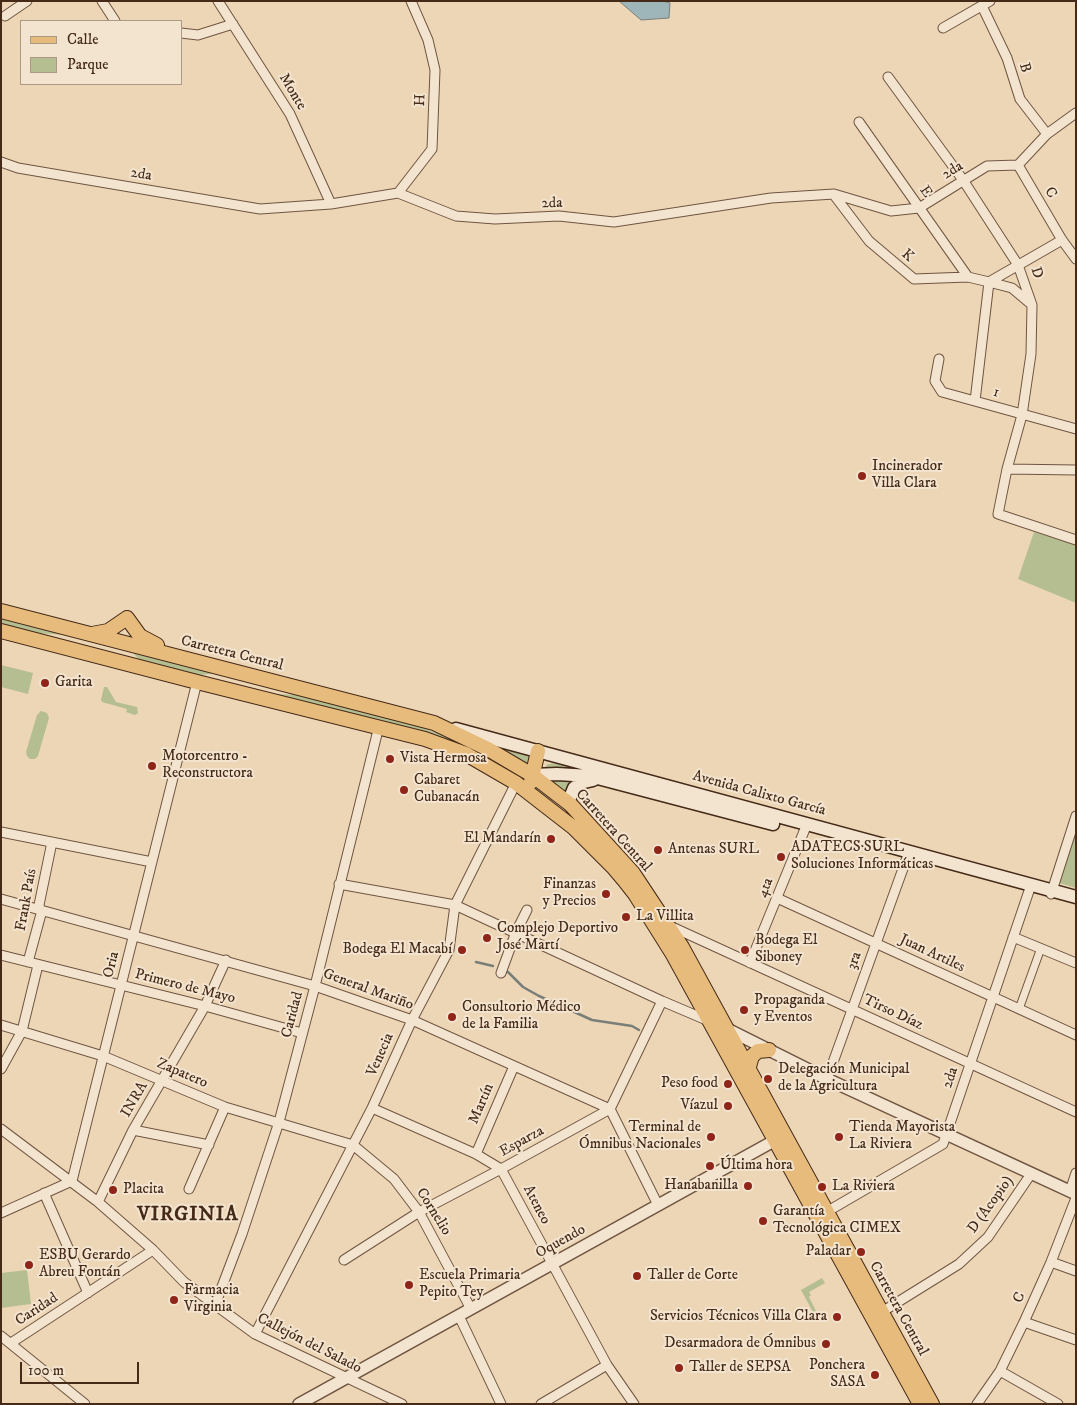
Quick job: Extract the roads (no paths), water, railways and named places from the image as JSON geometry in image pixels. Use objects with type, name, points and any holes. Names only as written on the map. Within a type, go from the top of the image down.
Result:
[{"type":"main road","name":"Carretera Central","points":[[1,611],[434,723],[532,775],[570,805],[579,823]]},
{"type":"main road","points":[[88,634],[108,631],[127,618],[135,631],[144,640],[178,652],[186,659]]},
{"type":"main road","name":"Carretera Central","points":[[1,631],[197,682],[379,726],[425,739],[466,754],[579,823],[628,876],[668,925],[677,950]]},
{"type":"main road","points":[[111,659],[116,641]]},
{"type":"main road","points":[[197,682],[206,676],[214,676],[264,687],[300,688]]},
{"type":"main road","name":"Avenida Calixto García","points":[[434,723],[805,828]]},
{"type":"main road","points":[[532,794],[530,782],[538,751]]},
{"type":"main road","points":[[466,754],[510,774],[532,775]]},
{"type":"main road","name":"Avenida Calixto García","points":[[532,775],[590,776],[805,828],[1030,888],[1076,897]]},
{"type":"main road","points":[[570,805],[571,794],[580,782],[607,780]]},
{"type":"main road","name":"Carretera Central","points":[[628,876],[635,894],[677,950],[704,997],[727,1029],[745,1072]]},
{"type":"main road","name":"Avenida Calixto García","points":[[1051,893],[1076,904]]},
{"type":"main road","name":"Carretera Central","points":[[704,997],[712,1022],[745,1072],[781,1138],[877,1315],[920,1404]]},
{"type":"main road","points":[[745,1072],[752,1056],[758,1051],[769,1050]]},
{"type":"main road","name":"Carretera Central","points":[[877,1315],[932,1404]]},
{"type":"street","points":[[5,16],[27,1]]},
{"type":"street","points":[[102,1],[114,20]]},
{"type":"street","name":"Monte","points":[[218,1],[290,114],[330,204]]},
{"type":"street","name":"H","points":[[398,193],[432,149],[435,70],[428,40],[411,1]]},
{"type":"street","points":[[943,28],[986,4]]},
{"type":"street","name":"B","points":[[986,4],[1007,58],[1020,99],[1047,134]]},
{"type":"street","points":[[182,33],[198,35],[233,24]]},
{"type":"street","name":"D","points":[[888,78],[963,180],[1018,265],[1032,305],[1031,354],[1022,415],[1007,469],[998,514],[1076,540]]},
{"type":"street","points":[[1018,165],[1047,134],[1076,113]]},
{"type":"street","name":"E","points":[[859,122],[968,278]]},
{"type":"street","name":"2da","points":[[1,162],[18,168],[260,209],[330,204],[398,193],[456,216],[495,219],[559,216],[614,222],[771,198],[834,194],[891,211],[919,208],[987,166],[1018,165]]},
{"type":"street","name":"C","points":[[1018,165],[1062,240],[1076,259]]},
{"type":"street","name":"K","points":[[834,194],[869,241],[914,279],[968,278],[989,282],[1012,288],[1032,305]]},
{"type":"street","points":[[975,401],[989,282],[1062,240]]},
{"type":"street","name":"1","points":[[939,359],[936,381],[942,392],[1076,429]]},
{"type":"street","points":[[1007,469],[1076,470]]},
{"type":"street","name":"Oria","points":[[72,1180],[197,682]]},
{"type":"street","name":"Caridad","points":[[215,1306],[242,1234],[279,1122],[315,986],[379,726]]},
{"type":"street","name":"Venecia","points":[[255,1334],[372,1108],[412,1020],[449,950],[455,905],[516,783]]},
{"type":"street","points":[[1051,893],[1076,816]]},
{"type":"street","name":"4ta","points":[[750,963],[805,828]]},
{"type":"street","points":[[1,832],[152,862]]},
{"type":"street","name":"Frank País","points":[[28,962],[41,914],[39,906],[52,842]]},
{"type":"street","name":"3ra","points":[[827,1079],[908,855]]},
{"type":"street","points":[[339,884],[455,905],[727,1029],[827,1079],[1074,1194]]},
{"type":"street","name":"2da","points":[[822,1214],[943,1144],[1030,888]]},
{"type":"street","name":"Juan Artiles","points":[[777,898],[1076,1035]]},
{"type":"street","name":"General Mariño","points":[[1,899],[315,986],[412,1020],[610,1109]]},
{"type":"street","points":[[501,973],[516,932],[527,910]]},
{"type":"street","name":"Tirso Díaz","points":[[668,925],[1076,1112]]},
{"type":"street","points":[[1014,937],[1076,963]]},
{"type":"street","points":[[677,950],[698,939]]},
{"type":"street","points":[[1019,1009],[1041,948]]},
{"type":"street","name":"Primero de Mayo","points":[[1,955],[205,1006],[302,1033]]},
{"type":"street","name":"INRA","points":[[98,1202],[133,1130],[205,1006],[226,960]]},
{"type":"street","points":[[1,1069],[22,1031],[38,965]]},
{"type":"street","points":[[683,1010],[691,1010],[704,997]]},
{"type":"street","points":[[658,1205],[610,1109],[662,1001]]},
{"type":"street","name":"Zapatero","points":[[1,1025],[103,1056],[225,1107],[353,1145]]},
{"type":"street","name":"Martín","points":[[476,1154],[514,1066]]},
{"type":"street","points":[[189,1190],[225,1107]]},
{"type":"street","points":[[372,1108],[476,1154],[501,1169]]},
{"type":"street","name":"Esparza","points":[[344,1260],[419,1212],[610,1109]]},
{"type":"street","points":[[133,1130],[209,1145]]},
{"type":"street","name":"Callejón del Salado","points":[[3,1131],[72,1180],[153,1250],[184,1282],[255,1334],[402,1404]]},
{"type":"street","name":"Oquendo","points":[[304,1403],[345,1378],[781,1138]]},
{"type":"street","name":"Cornelio","points":[[353,1145],[394,1179],[419,1212],[471,1309]]},
{"type":"street","name":"Ateneo","points":[[501,1169],[607,1365],[634,1404]]},
{"type":"street","name":"D (Acopio)","points":[[877,1315],[959,1264],[988,1237],[1031,1174]]},
{"type":"street","name":"C","points":[[977,1404],[1000,1371],[1051,1262],[1074,1194],[1076,1174]]},
{"type":"street","points":[[1,1213],[72,1180]]},
{"type":"street","points":[[44,1193],[88,1293]]},
{"type":"street","name":"Caridad","points":[[11,1344],[153,1250]]},
{"type":"street","points":[[1051,1262],[1076,1271]]},
{"type":"street","points":[[459,1316],[501,1404]]},
{"type":"street","points":[[1024,1322],[1076,1340]]},
{"type":"street","points":[[1,1336],[85,1404]]},
{"type":"street","points":[[541,1404],[607,1365]]},
{"type":"street","points":[[1000,1371],[1058,1404]]},
{"type":"water","points":[[619,1],[663,1],[670,3],[669,18],[641,20]]},
{"type":"waterway","points":[[476,962],[493,966]]},
{"type":"waterway","points":[[508,972],[523,987],[592,1020],[632,1026],[639,1030]]},
{"type":"place","name":"Incinerador Villa Clara","points":[[862,476]]},
{"type":"place","name":"Garita","points":[[45,683]]},
{"type":"place","name":"Vista Hermosa","points":[[390,759]]},
{"type":"place","name":"Motorcentro - Reconstructora","points":[[152,766]]},
{"type":"place","name":"Cabaret Cubanacán","points":[[404,790]]},
{"type":"place","name":"El Mandarín","points":[[551,839]]},
{"type":"place","name":"Antenas SURL","points":[[658,850]]},
{"type":"place","name":"ADATECS SURL Soluciones Informáticas","points":[[781,857]]},
{"type":"place","name":"Finanzas y Precios","points":[[606,894]]},
{"type":"place","name":"La Villita","points":[[626,917]]},
{"type":"place","name":"Complejo Deportivo José Martí","points":[[487,938]]},
{"type":"place","name":"Bodega El Macabí","points":[[462,950]]},
{"type":"place","name":"Bodega El Siboney","points":[[745,950]]},
{"type":"place","name":"Propaganda y Eventos","points":[[744,1010]]},
{"type":"place","name":"Consultorio Médico de la Familia","points":[[452,1017]]},
{"type":"place","name":"Delegación Municipal de la Agricultura","points":[[768,1079]]},
{"type":"place","name":"Peso food","points":[[728,1084]]},
{"type":"place","name":"Víazul","points":[[728,1106]]},
{"type":"place","name":"Terminal de Ómnibus Nacionales","points":[[711,1137]]},
{"type":"place","name":"Tienda Mayorista La Riviera","points":[[839,1137]]},
{"type":"place","name":"Última hora","points":[[710,1166]]},
{"type":"place","name":"Hanabanilla","points":[[748,1186]]},
{"type":"place","name":"La Riviera","points":[[822,1187]]},
{"type":"place","name":"Placita","points":[[113,1190]]},
{"type":"place","name":"Garantía Tecnológica CIMEX","points":[[763,1221]]},
{"type":"place","name":"Paladar","points":[[861,1252]]},
{"type":"place","name":"ESBU Gerardo Abreu Fontán","points":[[29,1265]]},
{"type":"place","name":"Taller de Corte","points":[[637,1276]]},
{"type":"place","name":"Escuela Primaria Pepito Tey","points":[[409,1285]]},
{"type":"place","name":"Farmacia Virginia","points":[[174,1300]]},
{"type":"place","name":"Servicios Técnicos Villa Clara","points":[[837,1317]]},
{"type":"place","name":"Desarmadora de Ómnibus","points":[[826,1344]]},
{"type":"place","name":"Taller de SEPSA","points":[[679,1368]]},
{"type":"place","name":"Ponchera SASA","points":[[875,1375]]},
{"type":"district","name":"VIRGINIA","points":[[188,1216]]}]
